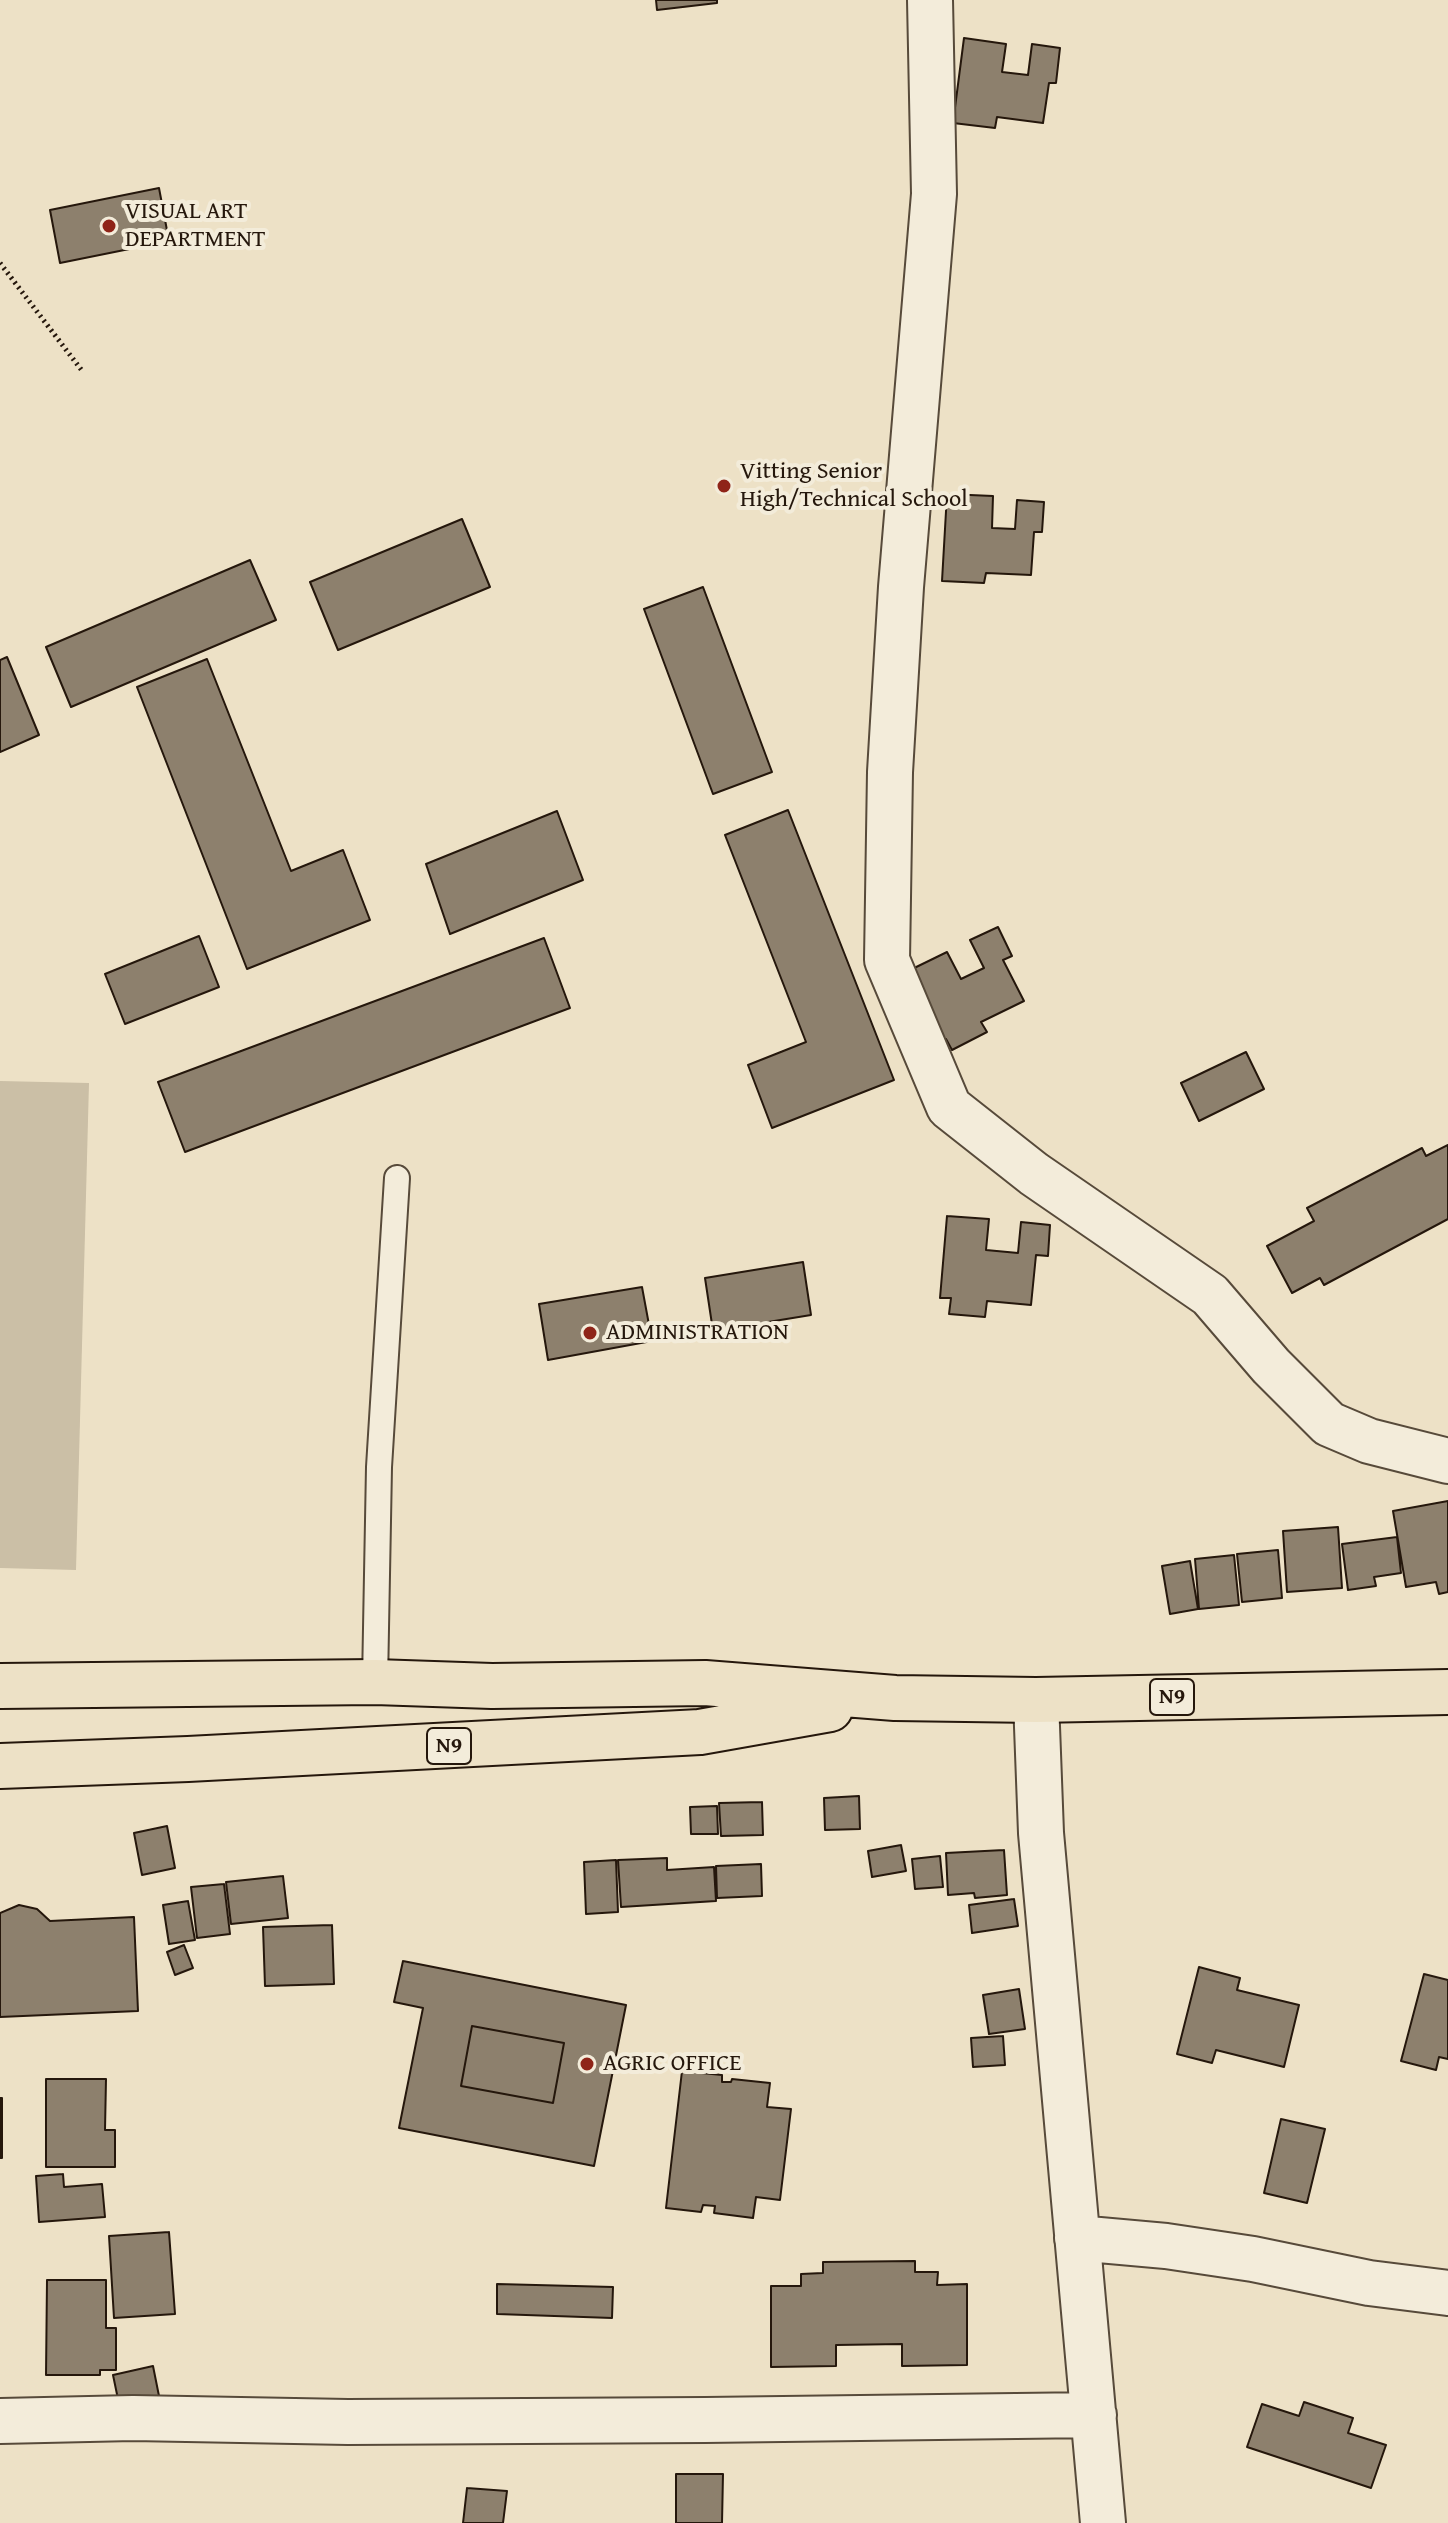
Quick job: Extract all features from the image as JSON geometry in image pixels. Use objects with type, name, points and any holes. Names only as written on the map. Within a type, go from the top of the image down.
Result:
[{"type":"highway","name":"N9","points":[[0,1686],[375,1682],[492,1686],[705,1683],[895,1698],[1036,1700],[1448,1692]]},
{"type":"highway","name":"N9","points":[[0,1766],[700,1732],[895,1698]]},
{"type":"street","points":[[930,0],[934,194],[900,602],[890,772],[887,960],[949,1107],[1034,1174],[1210,1295],[1271,1366],[1329,1424],[1369,1441],[1448,1461]]},
{"type":"street","points":[[1036,1700],[1041,1833],[1103,2523]]},
{"type":"street","points":[[1077,2238],[1166,2246],[1253,2259],[1369,2283],[1448,2293]]},
{"type":"street","points":[[0,2421],[133,2418],[348,2422],[1094,2415]]},
{"type":"lane","points":[[375,1682],[379,1467],[397,1178]]},
{"type":"path","points":[[0,263],[83,372]]},
{"type":"shaded area","points":[[0,1081],[89,1083],[76,1570],[0,1568]]},
{"type":"building","points":[[656,0],[717,0],[717,3],[657,10]]},
{"type":"building","points":[[964,38],[1006,44],[1002,72],[1028,75],[1032,44],[1060,48],[1056,83],[1049,83],[1043,123],[997,117],[995,128],[953,123]]},
{"type":"building","name":"VISUAL ART DEPARTMENT","points":[[159,188],[169,241],[60,263],[50,210]]},
{"type":"building","points":[[947,494],[993,496],[992,528],[1015,529],[1017,500],[1044,502],[1042,532],[1034,532],[1031,575],[986,573],[984,583],[942,581]]},
{"type":"building","points":[[462,519],[490,587],[338,650],[310,582]]},
{"type":"building","points":[[250,560],[276,620],[71,707],[46,647]]},
{"type":"building","points":[[703,587],[772,772],[713,794],[644,609]]},
{"type":"building","points":[[7,657],[39,735],[0,752],[0,660]]},
{"type":"building","points":[[207,659],[291,871],[343,850],[370,920],[247,969],[137,687]]},
{"type":"building","points":[[788,810],[894,1080],[772,1128],[748,1065],[806,1042],[725,835]]},
{"type":"building","points":[[557,811],[583,880],[450,934],[426,864]]},
{"type":"building","points":[[998,927],[1012,956],[1003,960],[1024,1001],[981,1022],[987,1032],[952,1050],[946,1039],[938,1043],[904,973],[947,952],[961,979],[984,968],[970,940]]},
{"type":"building","points":[[199,936],[219,987],[125,1024],[105,974]]},
{"type":"building","points":[[544,938],[570,1008],[185,1152],[158,1082]]},
{"type":"building","points":[[1246,1052],[1264,1089],[1199,1121],[1181,1083]]},
{"type":"building","points":[[1448,1145],[1448,1219],[1324,1285],[1320,1278],[1292,1293],[1267,1246],[1314,1221],[1307,1208],[1422,1148],[1426,1156]]},
{"type":"building","points":[[947,1216],[989,1219],[986,1250],[1018,1253],[1021,1222],[1050,1225],[1048,1256],[1036,1255],[1031,1305],[987,1301],[985,1317],[949,1314],[951,1298],[940,1298]]},
{"type":"building","points":[[803,1262],[811,1315],[713,1331],[705,1278]]},
{"type":"building","points":[[642,1287],[652,1341],[548,1360],[539,1304]]},
{"type":"building","points":[[1448,1501],[1448,1592],[1439,1594],[1436,1582],[1406,1587],[1393,1511]]},
{"type":"building","points":[[1338,1527],[1342,1588],[1287,1592],[1283,1531]]},
{"type":"building","points":[[1397,1537],[1401,1573],[1374,1577],[1376,1586],[1348,1590],[1342,1544]]},
{"type":"building","points":[[1278,1550],[1282,1598],[1242,1602],[1237,1554]]},
{"type":"building","points":[[1234,1555],[1239,1605],[1199,1609],[1195,1559]]},
{"type":"building","points":[[1190,1561],[1198,1609],[1170,1614],[1162,1566]]},
{"type":"building","points":[[859,1796],[860,1829],[825,1830],[824,1798]]},
{"type":"building","points":[[762,1802],[763,1835],[721,1836],[719,1803]]},
{"type":"building","points":[[717,1806],[718,1834],[691,1834],[690,1807]]},
{"type":"building","points":[[167,1826],[175,1868],[142,1875],[134,1833]]},
{"type":"building","points":[[901,1845],[906,1871],[872,1877],[868,1851]]},
{"type":"building","points":[[1004,1850],[1007,1895],[975,1898],[974,1893],[948,1895],[946,1853]]},
{"type":"building","points":[[940,1856],[943,1887],[915,1889],[912,1859]]},
{"type":"building","points":[[667,1858],[667,1870],[714,1867],[716,1901],[621,1907],[618,1860]]},
{"type":"building","points":[[616,1860],[618,1912],[586,1914],[584,1862]]},
{"type":"building","points":[[761,1864],[762,1896],[717,1898],[716,1866]]},
{"type":"building","points":[[283,1876],[288,1918],[231,1924],[226,1882]]},
{"type":"building","points":[[224,1884],[230,1934],[197,1938],[191,1887]]},
{"type":"building","points":[[1014,1899],[1018,1926],[972,1933],[969,1905]]},
{"type":"building","points":[[188,1901],[195,1940],[169,1944],[163,1905]]},
{"type":"building","points":[[19,1905],[37,1909],[50,1921],[134,1917],[138,2011],[0,2017],[0,1913]]},
{"type":"building","points":[[332,1925],[334,1984],[265,1986],[263,1927]]},
{"type":"building","points":[[184,1945],[193,1968],[175,1975],[167,1952]]},
{"type":"building","name":"AGRIC OFFICE","points":[[403,1961],[626,2005],[594,2166],[399,2128],[423,2008],[394,2002]],"holes":[[[472,2026],[564,2043],[553,2103],[461,2086]]]},
{"type":"building","points":[[1199,1967],[1240,1978],[1237,1990],[1299,2005],[1284,2067],[1216,2050],[1212,2063],[1177,2054]]},
{"type":"building","points":[[1424,1974],[1448,1980],[1448,2059],[1439,2057],[1436,2070],[1401,2061]]},
{"type":"building","points":[[1019,1989],[1025,2029],[989,2034],[983,1995]]},
{"type":"building","points":[[472,2026],[564,2043],[553,2103],[461,2086]]},
{"type":"building","points":[[1003,2036],[1005,2065],[973,2067],[971,2038]]},
{"type":"building","points":[[682,2071],[722,2075],[722,2082],[731,2082],[732,2079],[770,2083],[767,2107],[791,2109],[780,2200],[756,2197],[753,2218],[714,2213],[715,2206],[703,2205],[701,2212],[666,2208]]},
{"type":"building","points":[[46,2079],[106,2079],[105,2130],[115,2130],[115,2167],[46,2167]]},
{"type":"building","points":[[2,2098],[2,2158],[0,2158]]},
{"type":"building","points":[[1281,2119],[1325,2129],[1307,2203],[1264,2193]]},
{"type":"building","points":[[63,2174],[64,2187],[102,2184],[105,2217],[39,2222],[36,2176]]},
{"type":"building","points":[[169,2232],[175,2314],[114,2318],[109,2236]]},
{"type":"building","points":[[915,2261],[915,2272],[938,2272],[937,2285],[967,2284],[967,2365],[902,2366],[902,2344],[836,2345],[836,2366],[771,2367],[771,2286],[801,2286],[801,2274],[823,2273],[823,2262]]},
{"type":"building","points":[[47,2280],[106,2280],[106,2328],[116,2328],[116,2370],[100,2370],[100,2375],[46,2375]]},
{"type":"building","points":[[497,2284],[613,2287],[612,2318],[497,2314]]},
{"type":"building","points":[[153,2366],[159,2396],[119,2404],[113,2375]]},
{"type":"building","points":[[1304,2402],[1353,2418],[1348,2433],[1386,2445],[1371,2488],[1247,2447],[1262,2404],[1299,2416]]},
{"type":"building","points":[[676,2474],[723,2474],[722,2523],[676,2523]]},
{"type":"building","points":[[467,2488],[507,2491],[503,2523],[463,2523]]},
{"type":"place","name":"VISUAL ART DEPARTMENT","points":[[109,226]]},
{"type":"place","name":"Vitting Senior High/Technical School","points":[[724,486]]},
{"type":"place","name":"ADMINISTRATION","points":[[590,1333]]},
{"type":"place","name":"AGRIC OFFICE","points":[[587,2064]]}]
